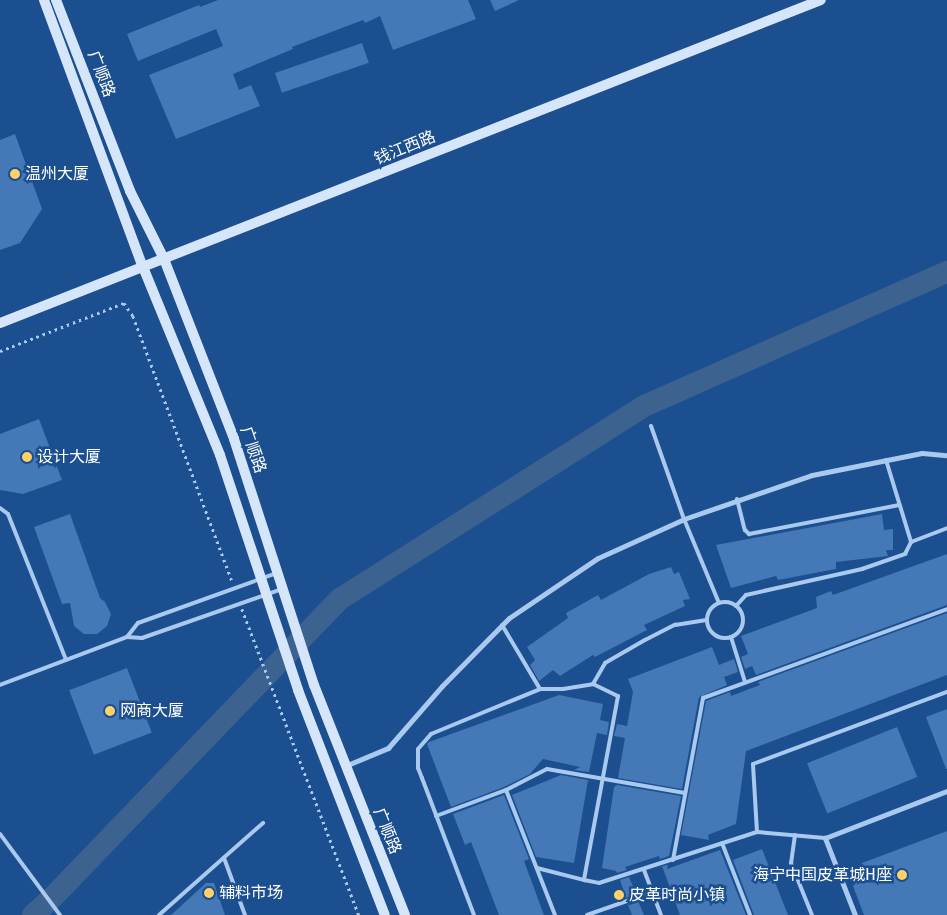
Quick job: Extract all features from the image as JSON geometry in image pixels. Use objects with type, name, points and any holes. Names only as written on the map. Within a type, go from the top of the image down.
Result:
[{"type":"main road","name":"广顺路","points":[[44,0],[143,267],[220,455],[298,690],[385,915]]},
{"type":"main road","name":"广顺路","points":[[56,0],[130,191],[164,259],[234,439],[314,685],[344,766],[405,915]]},
{"type":"main road","name":"钱江西路","points":[[0,322],[821,0]]},
{"type":"street","points":[[344,766],[388,748],[442,686],[509,618],[598,558],[684,518],[812,475],[922,453],[947,454]]},
{"type":"street","points":[[854,915],[825,838],[947,791]]},
{"type":"lane","points":[[651,426],[684,518],[718,603]]},
{"type":"lane","points":[[886,460],[911,542]]},
{"type":"lane","points":[[736,499],[745,530],[749,534],[899,505]]},
{"type":"lane","points":[[0,508],[8,514],[66,660]]},
{"type":"lane","points":[[736,606],[746,595],[862,569],[905,554],[911,542],[947,528]]},
{"type":"lane","points":[[127,637],[138,624],[277,573]]},
{"type":"lane","points":[[0,685],[127,637],[142,638],[282,589]]},
{"type":"lane","points":[[725,602],[736,606],[740,611],[742,623],[740,629],[731,637],[720,637],[710,631],[706,620],[710,610],[718,603],[725,602]]},
{"type":"lane","points":[[672,860],[703,698],[947,609]]},
{"type":"lane","points":[[593,684],[605,664],[645,640],[676,625],[706,620]]},
{"type":"lane","points":[[502,625],[540,689]]},
{"type":"lane","points":[[731,637],[745,682]]},
{"type":"lane","points":[[474,915],[418,768],[418,748],[431,734],[540,689],[563,689],[593,684],[618,696],[584,880]]},
{"type":"lane","points":[[757,832],[752,764],[947,692]]},
{"type":"lane","points":[[436,816],[506,790],[547,769],[685,793]]},
{"type":"lane","points":[[506,790],[556,915]]},
{"type":"lane","points":[[159,915],[263,824]]},
{"type":"lane","points":[[537,868],[599,883],[757,832],[825,838]]},
{"type":"lane","points":[[0,834],[60,915]]},
{"type":"lane","points":[[795,835],[791,863],[812,915]]},
{"type":"lane","points":[[722,844],[750,915]]},
{"type":"lane","points":[[224,858],[245,915]]},
{"type":"lane","points":[[644,870],[661,915]]},
{"type":"lane","points":[[587,915],[653,892]]},
{"type":"path","points":[[0,351],[124,303],[133,316],[235,588]]},
{"type":"path","points":[[240,603],[359,915]]},
{"type":"building","points":[[218,0],[468,0],[476,19],[393,50],[380,16],[365,23],[363,20],[292,47],[293,49],[233,74],[239,90],[251,85],[260,106],[176,139],[149,75],[223,46],[216,29],[138,61],[127,34],[199,5],[200,7]]},
{"type":"building","points":[[490,0],[519,0],[495,11]]},
{"type":"building","points":[[362,43],[369,63],[282,93],[275,73]]},
{"type":"building","name":"温州大厦","points":[[15,134],[42,209],[20,243],[0,250],[0,140]]},
{"type":"building","name":"设计大厦","points":[[39,419],[62,480],[23,494],[0,490],[0,434]]},
{"type":"building","points":[[70,514],[100,598],[105,602],[111,614],[107,626],[97,634],[84,634],[74,626],[70,603],[62,604],[34,527]]},
{"type":"building","points":[[882,514],[884,530],[893,529],[893,550],[886,550],[888,556],[836,562],[836,569],[778,580],[776,576],[731,588],[716,545]]},
{"type":"building","points":[[947,554],[947,605],[756,675],[752,666],[745,669],[741,657],[748,654],[741,636],[817,608],[816,597],[831,591],[833,595]]},
{"type":"building","points":[[671,567],[674,574],[679,572],[690,599],[683,600],[685,606],[644,625],[647,630],[595,657],[593,655],[560,676],[553,670],[539,681],[530,665],[535,660],[527,647],[568,618],[566,613],[598,595],[601,600],[649,574]]},
{"type":"building","points":[[947,613],[947,675],[746,751],[736,824],[708,835],[709,840],[681,835],[706,701],[730,692],[731,696],[760,685],[758,682]]},
{"type":"building","points":[[712,647],[719,665],[734,659],[738,672],[724,677],[727,685],[699,697],[682,789],[618,778],[625,738],[614,736],[617,724],[627,726],[633,692],[628,679]]},
{"type":"building","name":"网商大厦","points":[[127,668],[152,732],[94,755],[69,690]]},
{"type":"building","points":[[559,695],[603,704],[600,720],[609,722],[607,735],[597,733],[589,772],[574,770],[580,767],[543,759],[530,774],[504,787],[451,807],[427,744]]},
{"type":"building","points":[[947,709],[947,769],[946,769],[926,717]]},
{"type":"building","points":[[897,727],[917,777],[827,813],[807,763]]},
{"type":"building","points":[[561,775],[588,780],[574,863],[536,857],[512,795]]},
{"type":"building","points":[[617,785],[681,796],[669,856],[660,859],[659,856],[625,867],[627,870],[617,873],[616,871],[602,868],[614,787]]},
{"type":"building","points":[[504,795],[529,859],[524,861],[544,915],[499,915],[471,842],[465,845],[453,814]]},
{"type":"building","name":"海宁中国皮革城H座","points":[[947,831],[947,915],[864,915],[853,886],[862,863]]},
{"type":"building","points":[[762,849],[788,915],[754,915],[733,860]]},
{"type":"building","points":[[720,850],[746,915],[680,915],[662,866],[668,865],[667,869]]},
{"type":"building","points":[[629,877],[636,894],[626,898],[620,880]]},
{"type":"building","name":"辅料市场","points":[[206,883],[214,883],[225,915],[171,915]]},
{"type":"building","points":[[638,901],[644,915],[632,915],[628,905]]},
{"type":"waterway","points":[[33,915],[51,899],[340,599],[642,407],[947,272]]},
{"type":"place","name":"温州大厦","points":[[15,174]]},
{"type":"place","name":"设计大厦","points":[[27,457]]},
{"type":"place","name":"网商大厦","points":[[110,711]]},
{"type":"place","name":"海宁中国皮革城H座","points":[[902,875]]},
{"type":"place","name":"辅料市场","points":[[209,893]]},
{"type":"place","name":"皮革时尚小镇","points":[[619,895]]}]
